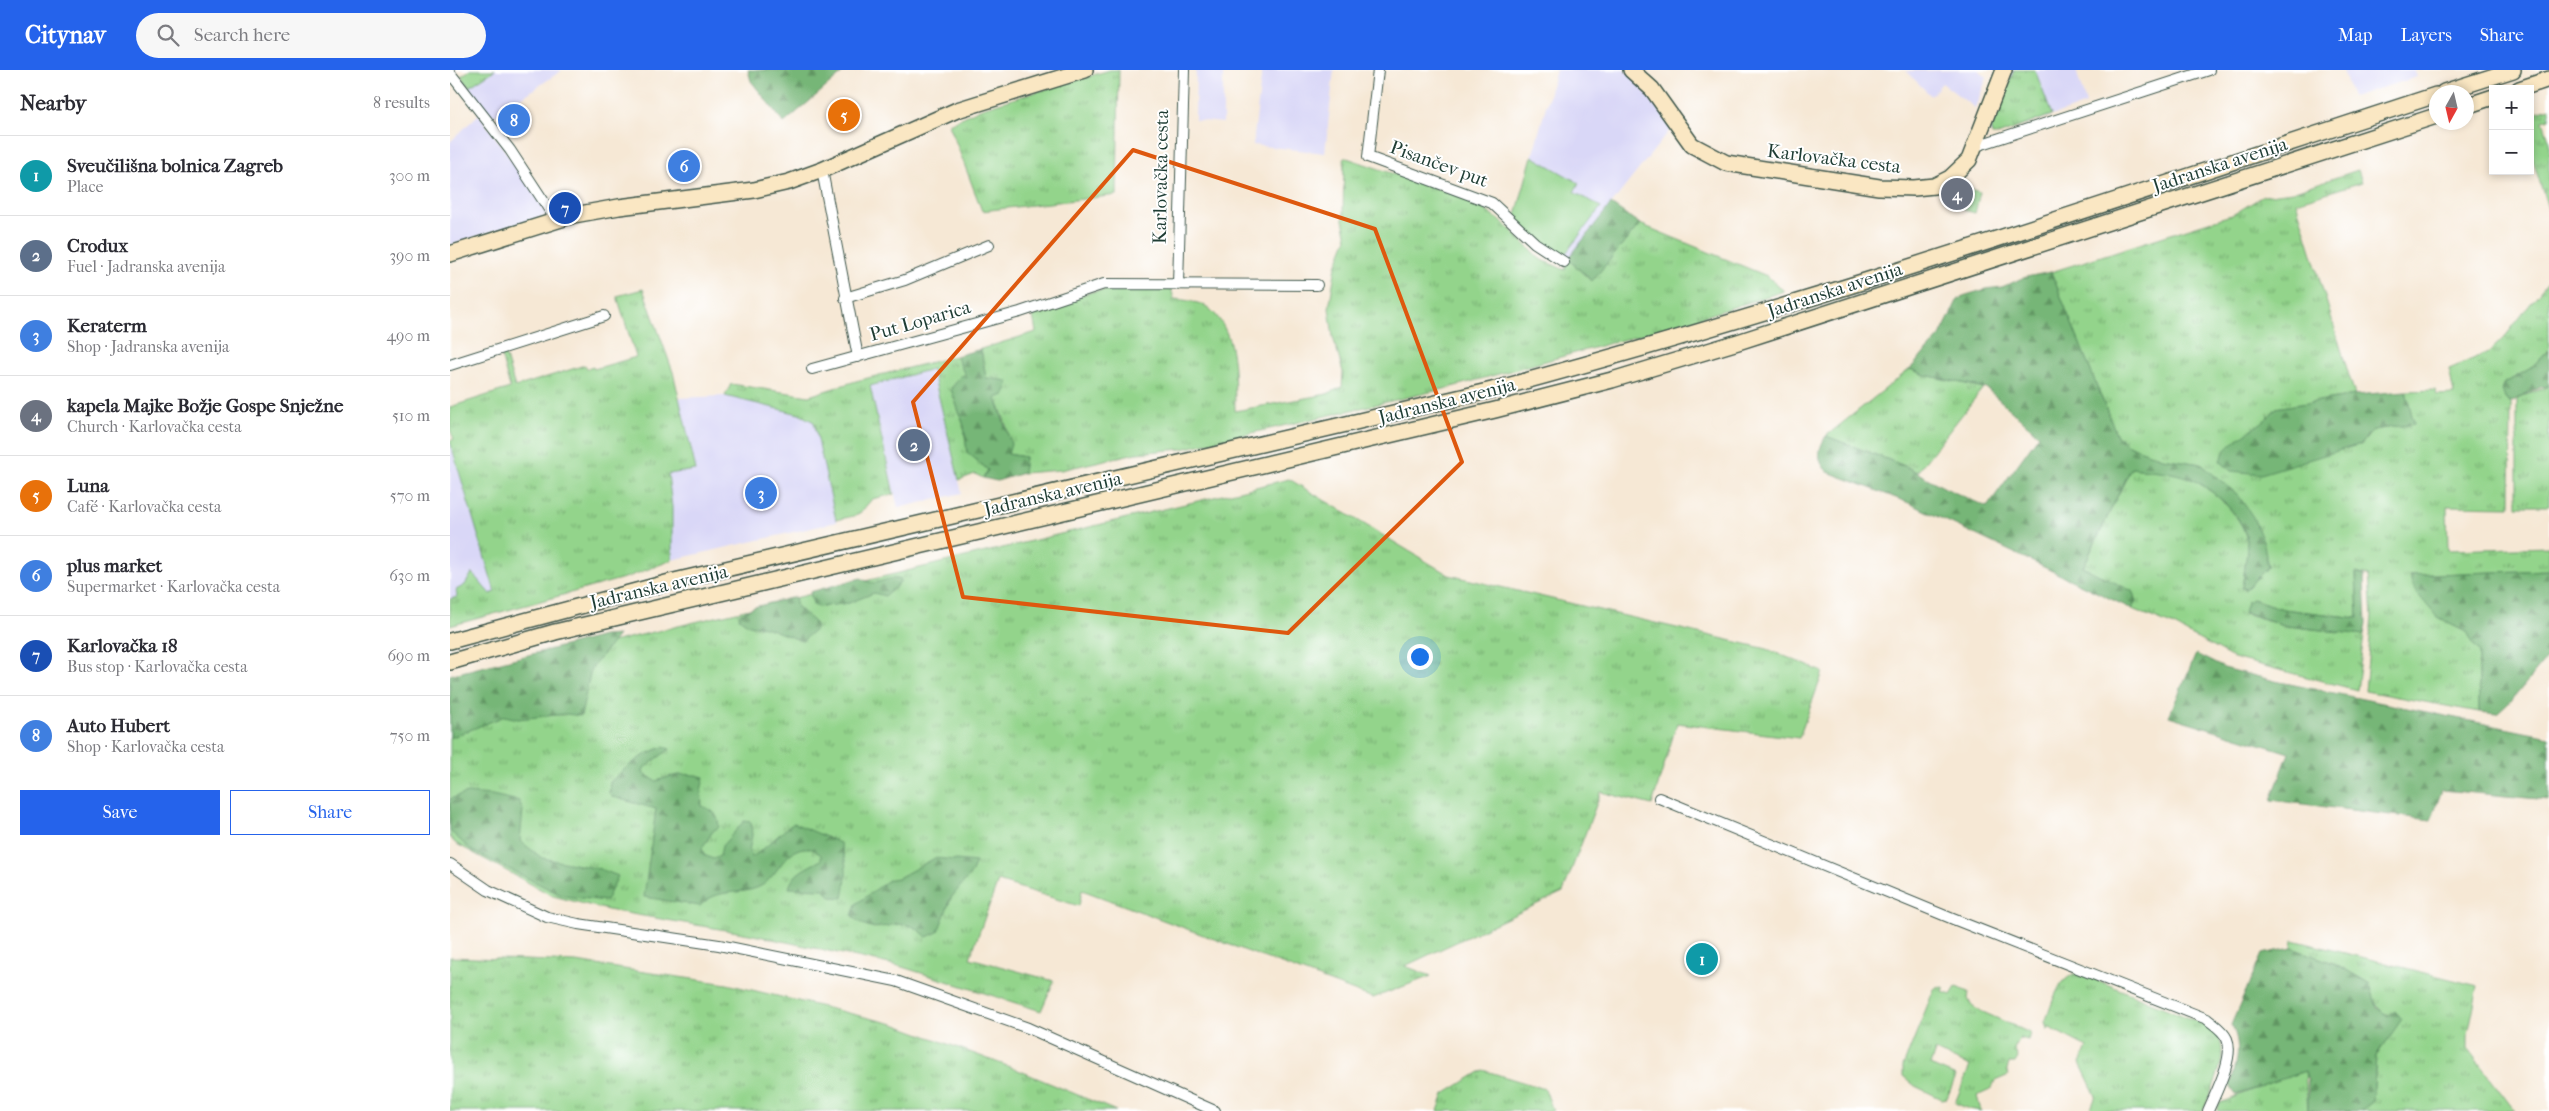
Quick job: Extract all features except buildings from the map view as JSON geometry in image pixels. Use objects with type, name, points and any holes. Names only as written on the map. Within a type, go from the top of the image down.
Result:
[{"type":"main road","points":[[450,254],[556,220],[619,206],[754,190],[789,182],[822,170],[957,110],[1085,70]]},
{"type":"main road","name":"Karlovačka cesta","points":[[1631,70],[1652,88],[1692,145],[1711,156],[1735,165],[1879,187],[1914,188],[1934,186],[1950,178],[1969,160],[2004,70]]},
{"type":"main road","points":[[2466,85],[2513,70]]},
{"type":"main road","points":[[2531,85],[2549,79]]},
{"type":"main road","name":"Jadranska avenija","points":[[450,641],[670,582],[1492,390],[1612,358],[1856,284],[2429,97]]},
{"type":"main road","points":[[2474,103],[2489,98]]},
{"type":"main road","name":"Jadranska avenija","points":[[450,662],[554,632],[1476,415],[1612,380],[1864,302],[2429,118]]},
{"type":"street","name":"Karlovačka cesta","points":[[1178,285],[1184,70]]},
{"type":"street","name":"Pisančev put","points":[[1378,70],[1368,157],[1492,202],[1535,243],[1564,262]]},
{"type":"street","points":[[1976,146],[2210,70]]},
{"type":"street","points":[[450,73],[513,154],[556,220]]},
{"type":"street","name":"Put Loparica","points":[[822,170],[845,298],[858,356],[1020,312],[1104,284],[1178,285]]},
{"type":"street","points":[[845,298],[905,280],[990,245]]},
{"type":"street","points":[[1178,285],[1317,286]]},
{"type":"street","points":[[450,366],[604,316]]},
{"type":"street","points":[[812,369],[858,356]]},
{"type":"street","points":[[1659,798],[1953,919],[2207,1019],[2219,1028],[2227,1040],[2228,1054],[2225,1070],[2208,1111]]},
{"type":"street","points":[[450,864],[488,890],[547,917],[578,924],[719,944],[896,981],[1028,1028],[1215,1111]]},
{"type":"highlighted area","points":[[1133,150],[1375,229],[1462,462],[1288,633],[963,597],[913,402]]},
{"type":"shaded area","points":[[495,70],[561,71],[490,119],[467,88]]},
{"type":"shaded area","points":[[1196,70],[1223,70],[1223,123],[1195,120]]},
{"type":"shaded area","points":[[1262,70],[1334,70],[1325,153],[1253,145]]},
{"type":"shaded area","points":[[1556,70],[1624,70],[1629,73],[1673,126],[1568,259],[1544,246],[1515,219]]},
{"type":"shaded area","points":[[1978,70],[1987,77],[1975,108],[1942,83],[1931,96],[1906,71]]},
{"type":"shaded area","points":[[2010,70],[2076,70],[2086,104],[1998,135],[1992,135],[1988,129]]},
{"type":"shaded area","points":[[2343,70],[2414,70],[2417,77],[2352,97]]},
{"type":"shaded area","points":[[479,114],[542,204],[546,215],[514,227],[512,225],[450,245],[450,142]]},
{"type":"shaded area","points":[[932,369],[962,493],[898,508],[870,386]]},
{"type":"shaded area","points":[[725,396],[799,414],[814,422],[837,522],[672,560],[672,507],[668,474],[696,470],[679,398]]},
{"type":"shaded area","points":[[450,441],[501,612],[450,626]]},
{"type":"green space","points":[[470,70],[495,70],[469,87],[461,76]]},
{"type":"green space","points":[[748,70],[846,70],[784,123],[751,81]]},
{"type":"green space","points":[[1110,70],[1119,70],[1117,195],[982,211],[949,124],[982,108]]},
{"type":"green space","points":[[2014,70],[2035,70],[2052,115],[1998,135],[1992,135],[1991,130]]},
{"type":"green space","points":[[2549,108],[2549,119],[2543,121],[2549,140],[2549,212],[2534,163],[2534,113]]},
{"type":"green space","points":[[1532,156],[1579,183],[1574,192],[1601,207],[1563,257],[1544,246],[1515,219]]},
{"type":"green space","points":[[1344,157],[1471,200],[1506,225],[1540,259],[1565,270],[1568,259],[1591,281],[1640,224],[1767,276],[1784,291],[1684,323],[1448,388],[1182,449],[1136,453],[1061,470],[1023,473],[1025,457],[1008,454],[1009,436],[986,376],[981,349],[1036,332],[1032,311],[1091,292],[1112,289],[1171,288],[1174,299],[1199,303],[1208,307],[1220,320],[1230,344],[1233,357],[1235,411],[1327,394],[1342,387],[1343,372],[1333,337],[1329,308],[1336,266],[1347,238],[1343,220]]},
{"type":"green space","points":[[2358,170],[2362,182],[2296,202],[2355,395],[2276,408],[2268,420],[2239,439],[2361,445],[2373,430],[2413,424],[2406,391],[2435,390],[2437,395],[2454,394],[2449,369],[2489,352],[2504,338],[2549,280],[2549,349],[2531,368],[2505,383],[2505,399],[2511,402],[2510,507],[2447,506],[2448,550],[2549,547],[2549,570],[2409,575],[2438,618],[2466,632],[2479,652],[2479,712],[2365,691],[2372,616],[2369,576],[2356,573],[2358,618],[2283,609],[2252,599],[2244,613],[2287,626],[2364,635],[2357,690],[2233,658],[2174,626],[2132,609],[2136,600],[2132,591],[2083,568],[2131,468],[2165,471],[2185,476],[2204,486],[2224,502],[2239,522],[2247,542],[2242,588],[2246,589],[2268,566],[2223,483],[2201,464],[2162,458],[2128,445],[2117,436],[2051,272],[2234,214],[2263,196],[2292,192]]},
{"type":"green space","points":[[1969,189],[1980,192],[1975,213],[1964,210]]},
{"type":"green space","points":[[1611,204],[1640,224],[1592,281],[1568,259]]},
{"type":"green space","points":[[2051,272],[2117,436],[2128,445],[2162,458],[2201,464],[2238,495],[2253,517],[2264,544],[2268,567],[2246,589],[2242,588],[2247,542],[2240,522],[2214,493],[2183,476],[2131,468],[2083,567],[2132,591],[2136,600],[2132,609],[1909,503],[1828,472],[1824,468],[1820,459],[1820,450],[1826,436],[1905,466],[1947,489],[1987,507],[2039,435],[1986,388],[1925,375],[1910,369],[1940,336],[1957,301],[1963,296],[1986,289],[2002,287],[2026,277]]},
{"type":"green space","points":[[643,289],[673,372],[696,470],[668,474],[672,507],[672,560],[628,577],[450,626],[450,599],[457,597],[456,590],[465,585],[472,573],[490,594],[495,592],[450,441],[454,439],[450,430],[450,407],[510,388],[501,355],[505,354],[515,387],[585,365],[587,369],[593,367],[594,369],[636,357],[617,296]]},
{"type":"green space","points":[[981,349],[986,378],[1009,381],[1005,395],[996,398],[1011,444],[1008,454],[1025,457],[1023,473],[997,481],[983,478],[988,470],[967,452],[964,426],[951,389],[961,375],[966,377],[956,356]]},
{"type":"green space","points":[[2549,349],[2549,386],[2541,387],[2511,402],[2505,399],[2502,390],[2505,383],[2531,368]]},
{"type":"green space","points":[[956,356],[967,378],[951,389],[964,426],[967,451],[988,470],[983,478],[975,474],[959,480],[932,369],[870,386],[894,494],[872,499],[861,512],[854,516],[836,520],[814,422],[799,414],[725,396],[731,384],[809,396],[856,381]]},
{"type":"green space","points":[[1910,369],[1925,375],[1983,388],[1917,472],[1826,436]]},
{"type":"green space","points":[[2549,386],[2549,506],[2517,506],[2517,399]]},
{"type":"green space","points":[[2406,391],[2414,424],[2373,430],[2361,444],[2261,474],[2231,471],[2220,461],[2229,446],[2262,422],[2276,408],[2355,395]]},
{"type":"green space","points":[[1289,479],[1449,575],[1767,649],[1823,672],[1799,738],[1677,723],[1652,805],[1601,792],[1563,892],[1405,966],[1431,976],[1373,998],[1082,890],[1079,906],[998,881],[970,958],[1054,981],[1041,1011],[899,966],[749,934],[608,910],[553,896],[455,843],[450,837],[450,681]]},
{"type":"green space","points":[[2549,570],[2549,655],[2512,700],[2497,714],[2479,712],[2479,652],[2466,632],[2438,618],[2415,591],[2409,575]]},
{"type":"green space","points":[[2356,573],[2364,576],[2366,624],[2364,635],[2287,626],[2244,612],[2247,602],[2252,599],[2283,609],[2358,618]]},
{"type":"green space","points":[[861,578],[872,583],[890,579],[901,580],[885,596],[874,593],[849,603],[820,607],[813,604],[810,592]]},
{"type":"green space","points":[[795,597],[797,607],[815,623],[817,628],[802,641],[765,627],[749,625],[739,618],[740,614],[754,607]]},
{"type":"green space","points":[[618,635],[591,669],[581,716],[566,714],[518,719],[505,716],[450,738],[450,675],[603,636]]},
{"type":"green space","points":[[2196,654],[2224,668],[2275,681],[2549,737],[2549,800],[2442,790],[2431,820],[2271,800],[2289,753],[2169,716]]},
{"type":"green space","points":[[663,747],[670,749],[644,768],[643,773],[656,781],[680,775],[704,777],[701,791],[702,806],[714,813],[719,827],[713,831],[702,848],[704,855],[713,859],[720,856],[722,846],[744,821],[751,822],[752,835],[749,851],[752,857],[794,823],[840,843],[846,870],[843,898],[831,897],[824,889],[789,888],[797,874],[821,860],[821,855],[807,848],[797,850],[791,854],[772,877],[761,886],[715,896],[700,906],[644,897],[656,809],[613,797],[609,793],[610,782],[635,762]]},
{"type":"green space","points":[[467,793],[492,795],[519,801],[523,810],[520,841],[542,858],[600,869],[618,876],[606,901],[563,896],[471,850],[450,831],[450,799]]},
{"type":"green space","points":[[935,858],[976,862],[972,872],[951,898],[938,932],[927,937],[915,928],[907,925],[874,927],[860,923],[852,916],[856,904],[890,879],[898,878]]},
{"type":"green space","points":[[2293,940],[2478,986],[2468,1034],[2468,1049],[2515,1111],[2361,1111],[2373,1101],[2376,1056],[2401,1019],[2382,1012],[2376,1003],[2370,984],[2336,964],[2292,948]]},
{"type":"green space","points":[[2292,948],[2336,964],[2370,984],[2377,1008],[2388,1016],[2395,1011],[2402,1019],[2376,1056],[2373,1101],[2361,1111],[2308,1111],[2308,1081],[2305,1071],[2236,1095],[2230,1086],[2238,1047],[2235,1032],[2231,1025],[2262,954]]},
{"type":"green space","points":[[450,957],[576,962],[727,984],[894,1024],[1018,1070],[1116,1111],[450,1111]]},
{"type":"green space","points":[[2080,973],[2213,1028],[2222,1048],[2222,1058],[2220,1069],[2203,1111],[2090,1111],[2096,1096],[2080,1063],[2087,1047],[2050,1028],[2047,1029],[2045,1022],[2061,985],[2072,975]]},
{"type":"green space","points":[[1938,986],[1945,988],[1943,992],[1951,995],[1956,987],[1969,992],[1968,999],[1974,1008],[2030,1033],[2028,1040],[2020,1038],[2014,1049],[2018,1058],[2015,1063],[2009,1063],[2007,1070],[2009,1075],[1995,1081],[1990,1090],[1977,1096],[1981,1111],[1969,1109],[1955,1103],[1970,1066],[1935,1051],[1930,1065],[1956,1076],[1947,1098],[1942,1099],[1915,1086],[1903,1076],[1903,1066],[1934,989]]},
{"type":"green space","points":[[1483,1070],[1545,1089],[1553,1111],[1438,1111],[1444,1094]]},
{"type":"green space","points":[[2305,1071],[2308,1111],[2217,1111],[2220,1103],[2279,1079]]},
{"type":"place","name":"Luna","points":[[844,115]]},
{"type":"place","name":"Auto Hubert","points":[[514,120]]},
{"type":"place","name":"plus market","points":[[684,166]]},
{"type":"place","name":"kapela Majke Božje Gospe Snježne","points":[[1957,194]]},
{"type":"place","name":"Karlovačka 18","points":[[565,208]]},
{"type":"place","name":"Crodux","points":[[914,445]]},
{"type":"place","name":"Keraterm","points":[[761,493]]},
{"type":"place","name":"Sveučilišna bolnica Zagreb","points":[[1702,959]]}]
